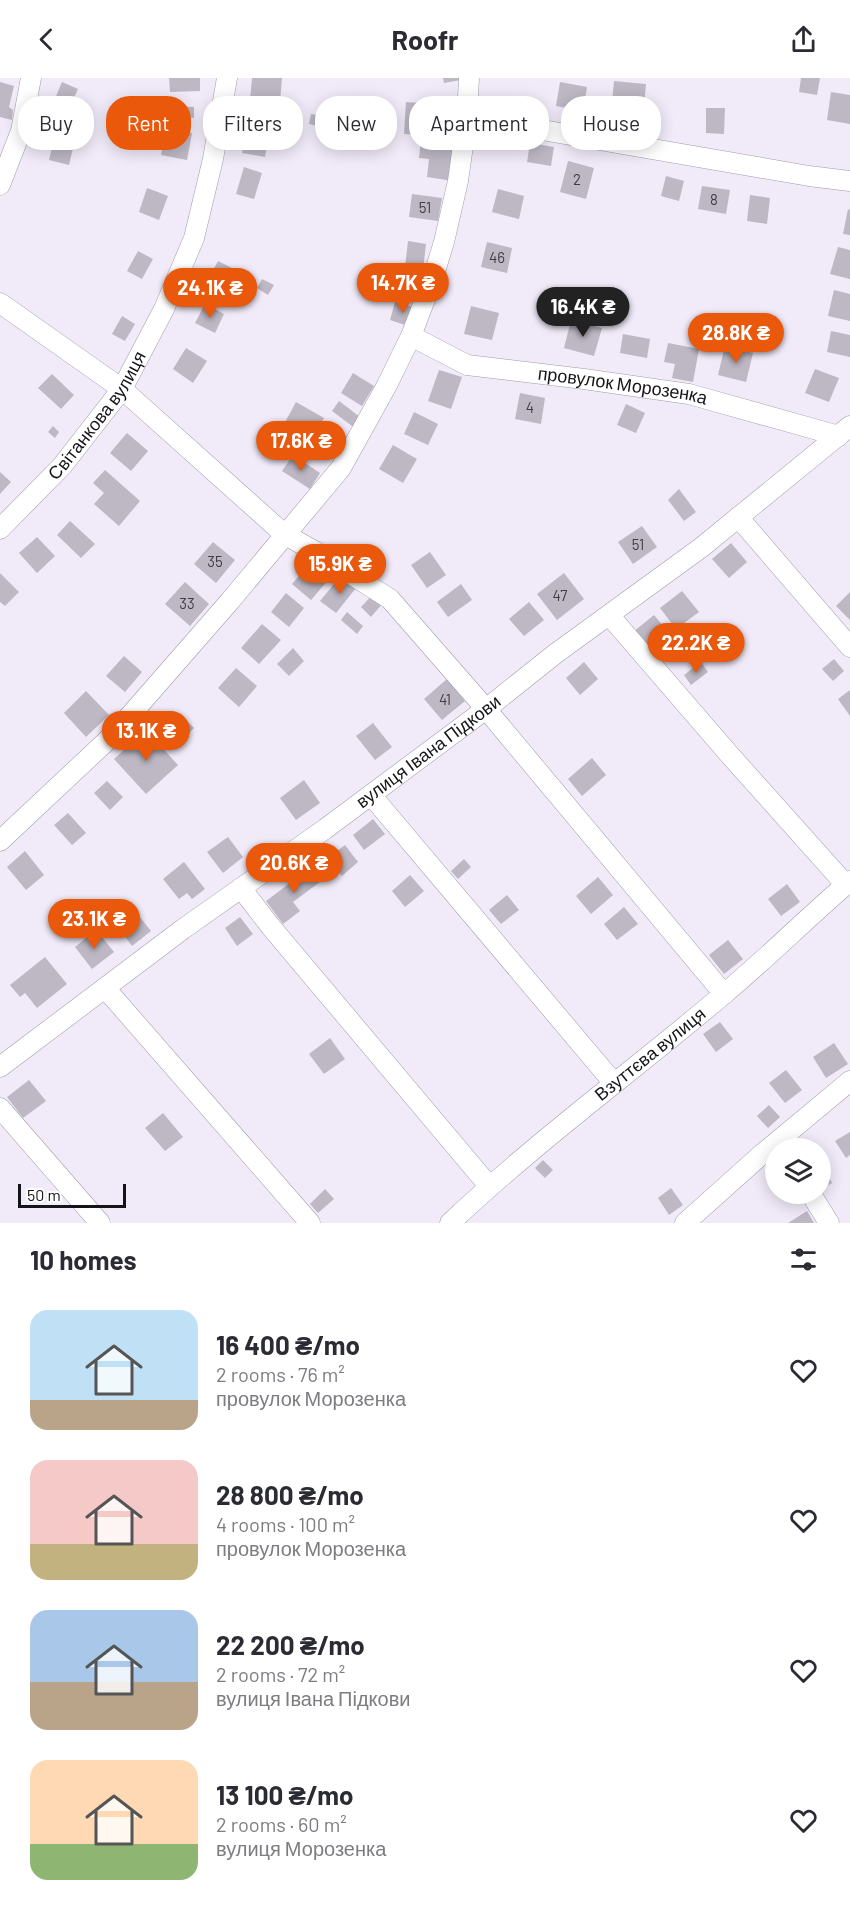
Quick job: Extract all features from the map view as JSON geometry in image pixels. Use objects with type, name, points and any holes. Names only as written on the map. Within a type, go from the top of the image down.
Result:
[{"type":"street","points":[[0,185],[21,131],[31,78]]},
{"type":"street","name":"Світанкова вулиця","points":[[0,529],[62,466],[122,389],[164,309],[194,238],[213,159],[227,78]]},
{"type":"street","points":[[468,96],[469,78]]},
{"type":"street","points":[[549,131],[850,181]]},
{"type":"street","points":[[0,841],[113,735],[230,601],[341,468],[411,336],[444,242],[462,150]]},
{"type":"street","points":[[0,303],[122,389],[284,534],[390,599],[486,709],[724,994]]},
{"type":"street","name":"провулок Морозенка","points":[[411,336],[467,365],[689,394],[844,431]]},
{"type":"street","name":"вулиця Івана Підкови","points":[[0,1067],[702,547],[844,431]]},
{"type":"street","points":[[738,517],[850,647]]},
{"type":"street","points":[[609,615],[728,753],[848,883]]},
{"type":"street","points":[[370,795],[614,1082]]},
{"type":"street","name":"Взуттєва вулиця","points":[[450,1223],[489,1186],[724,994],[848,883]]},
{"type":"street","points":[[241,888],[271,927],[489,1186]]},
{"type":"street","points":[[105,988],[310,1223]]},
{"type":"street","points":[[787,1138],[850,1081]]},
{"type":"street","points":[[0,1108],[100,1223]]},
{"type":"street","points":[[685,1223],[765,1157]]},
{"type":"street","points":[[818,1204],[830,1223]]},
{"type":"building","points":[[169,78],[200,78],[200,91],[170,92]]},
{"type":"building","points":[[252,78],[282,78],[281,96],[250,96]]},
{"type":"building","points":[[443,78],[465,78],[466,79],[444,83]]},
{"type":"building","points":[[801,78],[820,78],[817,95],[799,92]]},
{"type":"building","points":[[614,81],[646,84],[645,96],[613,96]]},
{"type":"building","points":[[0,82],[14,86],[9,107],[13,110],[12,120],[0,117]]},
{"type":"building","points":[[62,82],[78,89],[75,96],[56,96]]},
{"type":"building","points":[[560,82],[587,87],[586,96],[561,96],[561,107],[556,106]]},
{"type":"building","points":[[831,92],[850,95],[850,124],[827,120]]},
{"type":"building","points":[[406,102],[409,102],[409,134],[404,134]]},
{"type":"building","points":[[191,107],[194,107],[194,118],[191,118]]},
{"type":"building","points":[[706,108],[725,108],[724,134],[706,133]]},
{"type":"building","points":[[311,114],[315,115],[315,125],[309,124]]},
{"type":"building","points":[[549,146],[554,147],[551,166],[527,162],[529,150],[549,150]]},
{"type":"building","points":[[51,150],[73,150],[69,165],[49,160]]},
{"type":"building","points":[[162,150],[189,150],[187,160],[161,155]]},
{"type":"building","points":[[242,150],[266,150],[265,157],[242,153]]},
{"type":"building","points":[[420,150],[457,150],[453,181],[427,177],[429,159],[419,158]]},
{"type":"building","points":[[568,161],[594,168],[586,199],[560,192]]},
{"type":"building","points":[[244,167],[262,173],[254,199],[236,194]]},
{"type":"building","points":[[666,176],[684,181],[679,201],[661,196]]},
{"type":"building","points":[[702,186],[730,190],[726,214],[698,209]]},
{"type":"building","points":[[147,188],[168,196],[159,220],[139,212]]},
{"type":"building","points":[[498,189],[524,196],[519,219],[492,212]]},
{"type":"building","points":[[412,194],[442,198],[438,221],[409,217]]},
{"type":"building","points":[[750,195],[770,198],[767,224],[747,221]]},
{"type":"building","points":[[848,209],[850,210],[850,235],[843,234]]},
{"type":"building","points":[[408,241],[426,244],[423,270],[405,267]]},
{"type":"building","points":[[487,242],[512,248],[507,273],[481,267]]},
{"type":"building","points":[[838,247],[850,250],[850,279],[830,274]]},
{"type":"building","points":[[138,251],[153,259],[142,279],[127,271]]},
{"type":"building","points":[[218,261],[240,272],[229,293],[207,282]]},
{"type":"building","points":[[262,279],[274,285],[268,295],[257,288]]},
{"type":"building","points":[[834,290],[850,294],[850,321],[828,316]]},
{"type":"building","points":[[395,302],[416,308],[411,327],[390,320]]},
{"type":"building","points":[[205,304],[224,314],[215,333],[195,323]]},
{"type":"building","points":[[471,306],[499,313],[492,340],[464,334]]},
{"type":"building","points":[[122,316],[135,324],[125,341],[112,334]]},
{"type":"building","points":[[571,320],[602,328],[594,356],[564,348]]},
{"type":"building","points":[[831,331],[850,335],[850,357],[827,352]]},
{"type":"building","points":[[623,334],[650,339],[647,358],[620,353]]},
{"type":"building","points":[[668,343],[699,349],[693,382],[672,378],[675,364],[664,362]]},
{"type":"building","points":[[725,346],[753,353],[746,382],[718,375]]},
{"type":"building","points":[[186,348],[207,361],[193,383],[173,369]]},
{"type":"building","points":[[815,369],[839,378],[829,402],[805,393]]},
{"type":"building","points":[[439,370],[462,377],[451,409],[428,401]]},
{"type":"building","points":[[353,373],[374,386],[362,406],[341,393]]},
{"type":"building","points":[[52,374],[74,395],[61,409],[38,388]]},
{"type":"building","points":[[520,393],[545,398],[541,424],[515,419]]},
{"type":"building","points":[[339,401],[360,417],[356,429],[332,411]]},
{"type":"building","points":[[296,402],[324,418],[305,451],[278,435]]},
{"type":"building","points":[[626,404],[645,413],[636,433],[617,425]]},
{"type":"building","points":[[414,412],[438,424],[428,445],[404,434]]},
{"type":"building","points":[[53,426],[59,432],[55,438],[48,432]]},
{"type":"building","points":[[127,433],[148,451],[131,471],[110,453]]},
{"type":"building","points":[[339,433],[351,440],[341,458],[329,451]]},
{"type":"building","points":[[393,445],[417,459],[403,483],[379,469]]},
{"type":"building","points":[[293,455],[320,473],[310,489],[282,471]]},
{"type":"building","points":[[105,470],[140,501],[119,526],[94,504],[104,493],[93,483]]},
{"type":"building","points":[[0,472],[11,482],[0,494]]},
{"type":"building","points":[[679,489],[696,512],[684,521],[668,500]]},
{"type":"building","points":[[70,521],[95,544],[81,558],[57,535]]},
{"type":"building","points":[[642,526],[657,547],[633,564],[618,542]]},
{"type":"building","points":[[37,537],[55,556],[37,573],[19,553]]},
{"type":"building","points":[[213,542],[235,560],[216,583],[194,564]]},
{"type":"building","points":[[731,543],[747,562],[729,578],[712,559]]},
{"type":"building","points":[[430,552],[446,575],[427,588],[411,565]]},
{"type":"building","points":[[310,563],[329,579],[311,600],[292,584]]},
{"type":"building","points":[[0,573],[19,592],[5,606],[0,602]]},
{"type":"building","points":[[564,573],[584,599],[557,620],[537,594]]},
{"type":"building","points":[[351,576],[360,583],[336,613],[320,601],[334,584],[341,589]]},
{"type":"building","points":[[185,582],[209,604],[190,626],[165,604]]},
{"type":"building","points":[[461,584],[472,600],[448,617],[437,602]]},
{"type":"building","points":[[682,591],[699,612],[676,629],[660,608]]},
{"type":"building","points":[[850,592],[850,620],[836,606]]},
{"type":"building","points":[[286,593],[304,608],[289,627],[271,612]]},
{"type":"building","points":[[374,593],[384,602],[371,617],[361,607]]},
{"type":"building","points":[[529,602],[544,620],[524,636],[509,619]]},
{"type":"building","points":[[347,612],[363,626],[357,634],[341,620]]},
{"type":"building","points":[[654,615],[671,635],[650,652],[633,632]]},
{"type":"building","points":[[262,624],[281,640],[259,664],[241,648]]},
{"type":"building","points":[[293,648],[304,661],[289,676],[277,664]]},
{"type":"building","points":[[124,656],[142,672],[125,692],[106,676]]},
{"type":"building","points":[[834,659],[844,671],[833,681],[822,669]]},
{"type":"building","points":[[584,662],[598,679],[580,695],[566,678]]},
{"type":"building","points":[[701,662],[708,672],[691,685],[684,675]]},
{"type":"building","points":[[236,668],[257,686],[239,707],[218,688]]},
{"type":"building","points":[[447,679],[465,701],[442,720],[424,699]]},
{"type":"building","points":[[850,690],[850,716],[838,699]]},
{"type":"building","points":[[86,691],[109,715],[86,737],[64,713]]},
{"type":"building","points":[[179,713],[194,728],[183,739],[168,724]]},
{"type":"building","points":[[373,723],[392,747],[375,760],[356,736]]},
{"type":"building","points":[[146,730],[178,765],[146,794],[114,759]]},
{"type":"building","points":[[592,758],[606,775],[582,796],[568,779]]},
{"type":"building","points":[[304,780],[320,803],[296,820],[280,798]]},
{"type":"building","points":[[107,781],[123,797],[110,810],[94,793]]},
{"type":"building","points":[[68,813],[86,833],[72,845],[54,825]]},
{"type":"building","points":[[373,819],[385,834],[364,850],[353,835]]},
{"type":"building","points":[[228,837],[243,857],[223,873],[207,852]]},
{"type":"building","points":[[345,845],[358,862],[342,876],[328,858]]},
{"type":"building","points":[[25,851],[44,875],[26,890],[7,867]]},
{"type":"building","points":[[464,859],[471,867],[458,879],[451,871]]},
{"type":"building","points":[[184,862],[205,889],[192,899],[187,893],[179,899],[163,879]]},
{"type":"building","points":[[314,865],[324,879],[293,902],[300,911],[283,924],[266,901]]},
{"type":"building","points":[[410,875],[424,891],[405,907],[392,891]]},
{"type":"building","points":[[598,877],[613,895],[591,914],[576,896]]},
{"type":"building","points":[[787,884],[800,902],[781,916],[768,899]]},
{"type":"building","points":[[507,895],[519,910],[501,924],[489,910]]},
{"type":"building","points":[[624,907],[638,924],[617,940],[604,924]]},
{"type":"building","points":[[139,916],[151,931],[132,946],[120,930]]},
{"type":"building","points":[[240,917],[253,934],[237,946],[225,928]]},
{"type":"building","points":[[96,930],[114,952],[92,969],[75,947]]},
{"type":"building","points":[[728,940],[743,959],[724,974],[709,955]]},
{"type":"building","points":[[45,957],[67,984],[37,1008],[25,993],[20,997],[10,985]]},
{"type":"building","points":[[720,1022],[733,1039],[716,1052],[703,1034]]},
{"type":"building","points":[[330,1038],[345,1059],[324,1074],[309,1054]]},
{"type":"building","points":[[834,1043],[848,1064],[826,1078],[813,1057]]},
{"type":"building","points":[[786,1070],[802,1090],[785,1103],[769,1083]]},
{"type":"building","points":[[29,1080],[46,1101],[23,1118],[7,1097]]},
{"type":"building","points":[[769,1105],[780,1117],[768,1128],[757,1116]]},
{"type":"building","points":[[163,1113],[183,1137],[165,1151],[145,1128]]},
{"type":"building","points":[[850,1132],[850,1155],[846,1158],[835,1141]]},
{"type":"building","points":[[543,1160],[553,1170],[545,1178],[535,1168]]},
{"type":"building","points":[[671,1188],[683,1205],[669,1215],[658,1198]]},
{"type":"building","points":[[325,1189],[334,1199],[318,1213],[310,1204]]},
{"type":"building","points":[[807,1211],[814,1223],[788,1223]]}]
